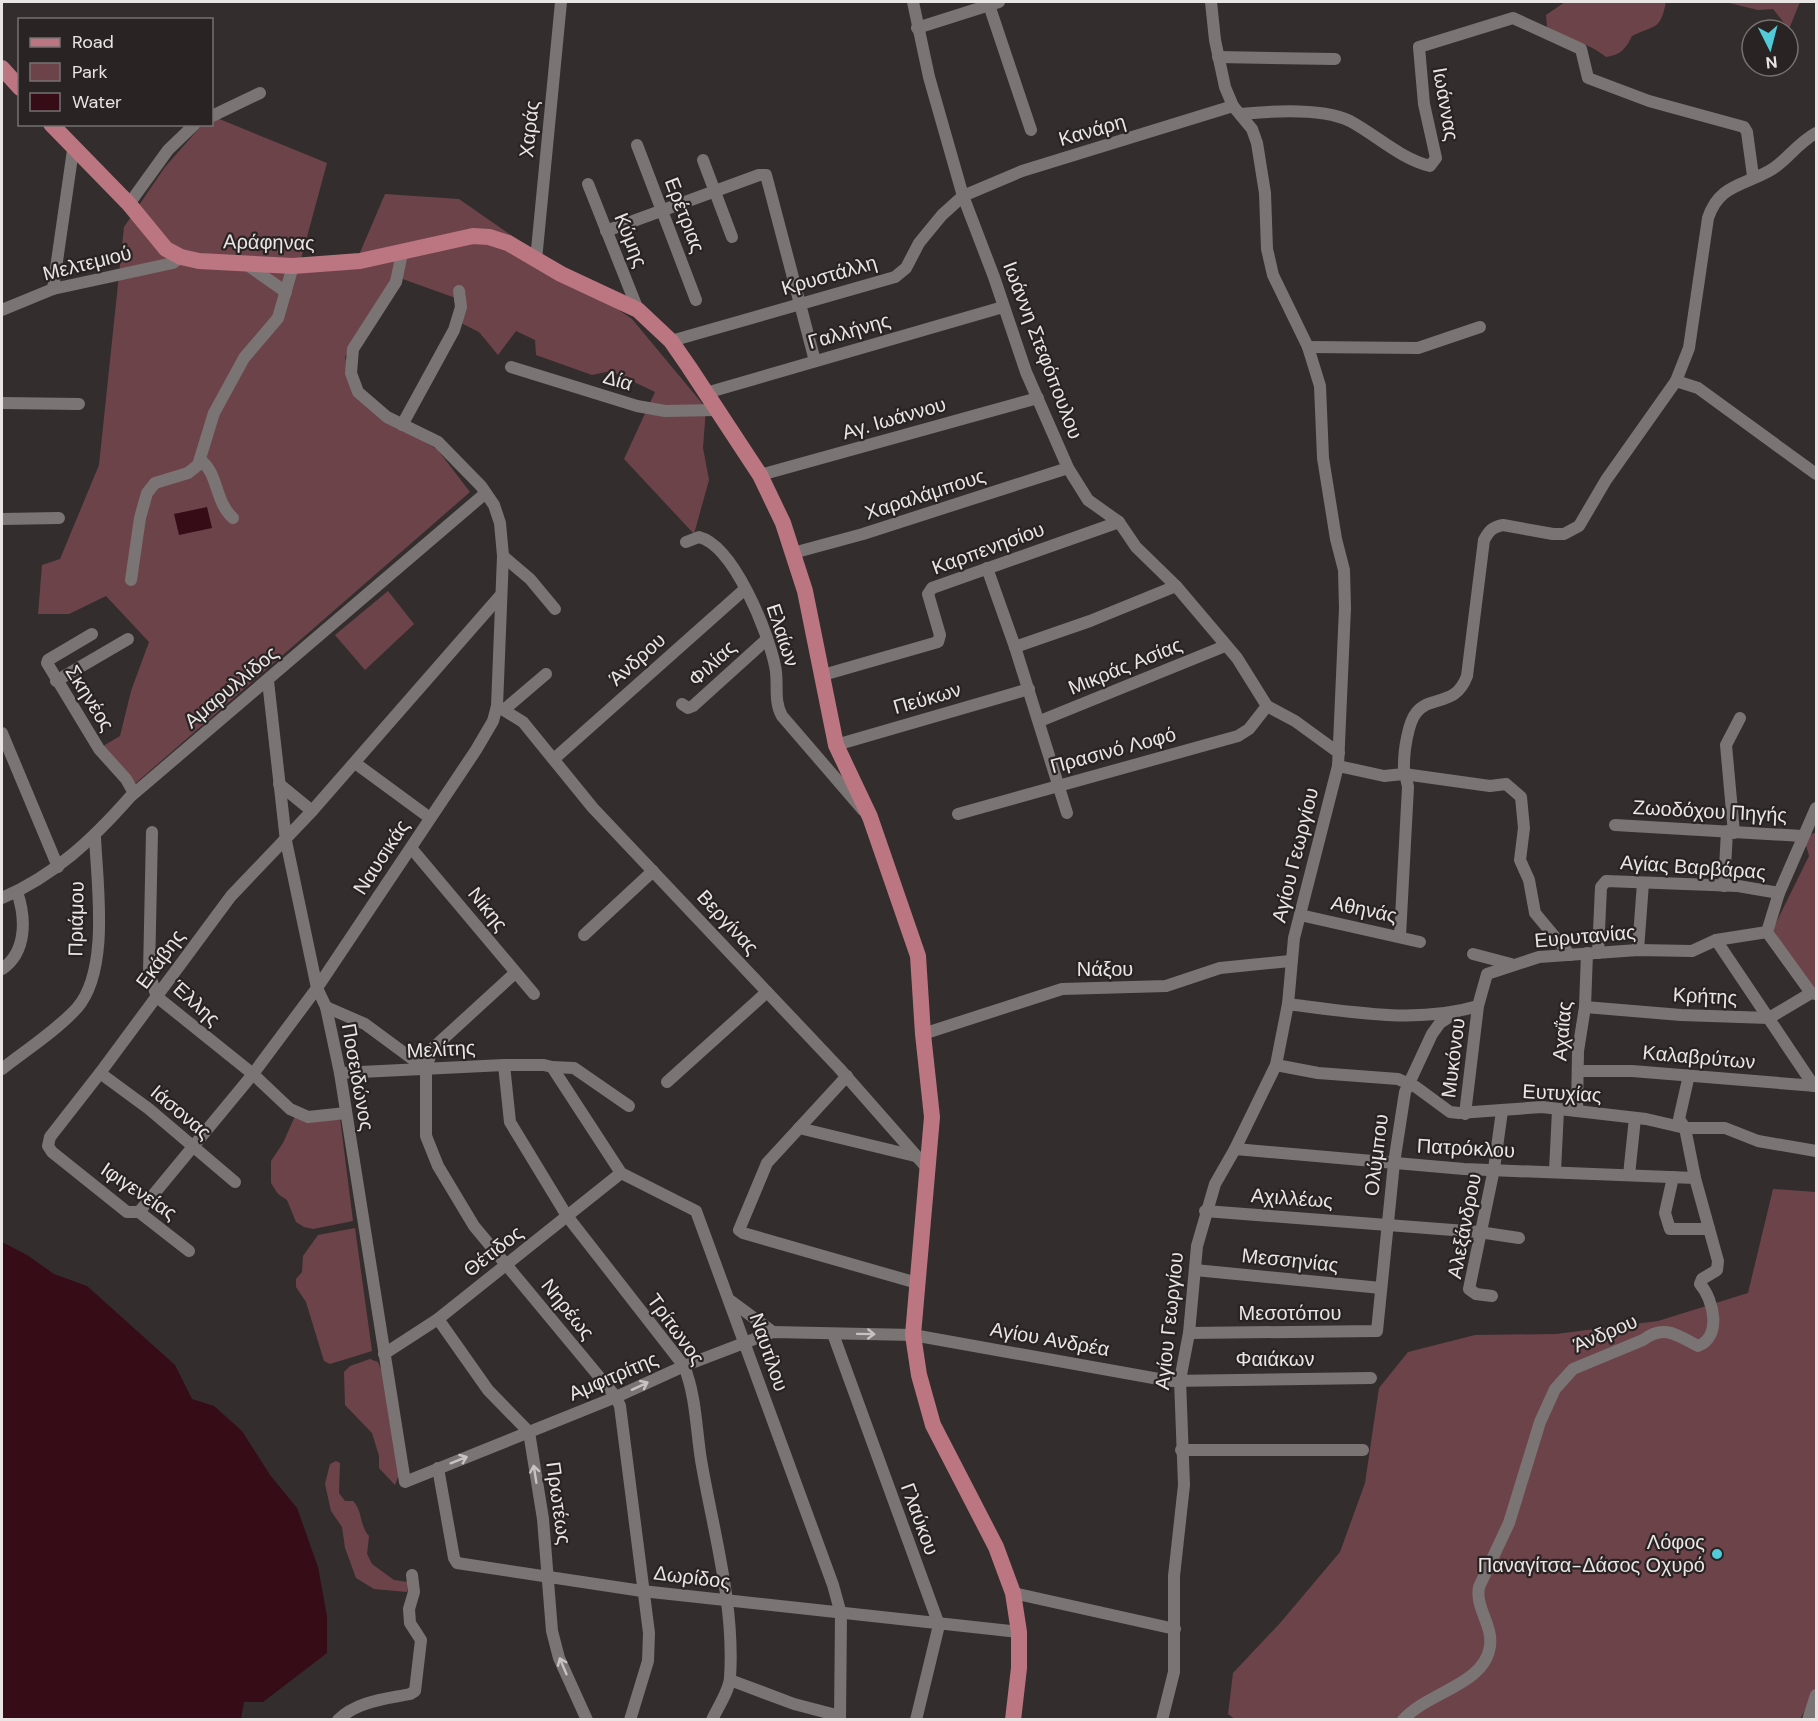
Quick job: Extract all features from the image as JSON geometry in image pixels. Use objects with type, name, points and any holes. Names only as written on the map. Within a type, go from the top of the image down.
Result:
[{"type":"main road","points":[[2,68],[18,86]]},
{"type":"main road","points":[[53,126],[73,150],[129,204],[166,249],[181,257]]},
{"type":"main road","name":"Αράφηνας","points":[[181,257],[293,266],[360,261],[478,236],[499,240],[638,310],[671,341],[773,498],[805,591],[836,745],[870,817],[918,956],[932,1117],[913,1335],[919,1375],[933,1425],[996,1547],[1013,1593],[1019,1632],[1019,1668],[1013,1719]]},
{"type":"street","name":"Χαράς","points":[[536,260],[561,2]]},
{"type":"street","name":"Ιωάννη Στεφόπουλου","points":[[913,2],[917,28],[963,196],[1038,398],[1068,468],[1088,500],[1119,522],[1136,548],[1176,586],[1237,658],[1267,706],[1295,721],[1338,760]]},
{"type":"street","name":"Αγίου Γεωργίου","points":[[1162,1719],[1174,1672],[1174,1576],[1184,1485],[1180,1380],[1189,1333],[1195,1270],[1205,1211],[1215,1184],[1236,1149],[1276,1065],[1288,1004],[1290,961],[1338,760],[1346,590],[1323,458],[1320,386],[1308,347],[1293,321],[1274,275],[1267,249],[1262,165],[1252,129],[1237,110],[1225,87],[1218,57],[1211,2]]},
{"type":"street","points":[[917,28],[992,3],[1031,130]]},
{"type":"street","name":"Ιωάννας","points":[[1237,110],[1332,115],[1350,122],[1408,156],[1431,166],[1436,158],[1424,104],[1419,47],[1513,18],[1581,50],[1588,78],[1649,101],[1744,127],[1748,132],[1753,176]]},
{"type":"street","points":[[1218,57],[1335,59]]},
{"type":"street","points":[[213,116],[260,93]]},
{"type":"street","name":"Κανάρη","points":[[963,196],[1022,171],[1237,110]]},
{"type":"street","points":[[129,204],[168,150],[193,126]]},
{"type":"street","points":[[1400,936],[1408,787],[1404,774],[1404,762],[1416,713],[1459,693],[1467,676],[1484,540],[1488,532],[1495,526],[1503,525],[1564,534],[1579,526],[1606,480],[1676,381],[1689,348],[1708,218],[1713,204],[1724,192],[1753,176],[1769,171],[1800,142],[1816,133]]},
{"type":"street","name":"Ερέτριας","points":[[637,145],[696,300]]},
{"type":"street","points":[[53,289],[73,150]]},
{"type":"street","points":[[703,160],[732,237]]},
{"type":"street","points":[[606,231],[764,174],[769,179],[815,361]]},
{"type":"street","name":"Κύμης","points":[[588,184],[638,310]]},
{"type":"street","name":"Κρυστάλλη","points":[[671,341],[895,277],[906,268],[919,243],[942,215],[963,196]]},
{"type":"street","points":[[402,253],[396,282],[353,349],[349,366],[358,392],[387,417],[432,437],[471,476],[481,497],[494,505]]},
{"type":"street","name":"Μελτεμιού","points":[[2,310],[53,289],[173,263],[181,257]]},
{"type":"street","points":[[246,264],[286,292]]},
{"type":"street","points":[[131,580],[147,493],[155,483],[188,473],[200,460],[214,413],[244,358],[278,318],[293,266]]},
{"type":"street","points":[[402,425],[454,330],[461,307],[459,291]]},
{"type":"street","name":"Γαλλήνης","points":[[706,393],[1004,307]]},
{"type":"street","points":[[1308,347],[1418,348],[1480,327]]},
{"type":"street","name":"Δία","points":[[511,367],[637,406],[665,411],[717,410]]},
{"type":"street","points":[[1676,381],[1698,388],[1816,474]]},
{"type":"street","name":"Αγ. Ιωάννου","points":[[760,476],[1038,398]]},
{"type":"street","points":[[2,403],[79,404]]},
{"type":"street","points":[[200,460],[208,465],[224,510],[233,518]]},
{"type":"street","name":"Χαραλάμπους","points":[[793,553],[862,534],[1068,468]]},
{"type":"street","name":"Ναυσικάς","points":[[139,1212],[253,1074],[317,988],[412,849],[429,818],[501,708],[500,596],[503,556],[500,523],[494,505],[471,476]]},
{"type":"street","name":"Αμαρυλλίδος","points":[[2,898],[17,892],[58,867],[95,837],[134,793],[481,497]]},
{"type":"street","points":[[2,519],[59,518]]},
{"type":"street","name":"Καρπενησίου","points":[[823,675],[938,642],[940,638],[929,591],[987,568],[1119,522]]},
{"type":"street","name":"Ελαίων","points":[[686,542],[699,537],[713,543],[745,589],[775,666],[776,705],[782,716],[870,817]]},
{"type":"street","points":[[503,556],[530,579],[555,609]]},
{"type":"street","points":[[987,568],[1040,721],[1057,786],[1067,813]]},
{"type":"street","points":[[1015,647],[1090,621],[1176,586]]},
{"type":"street","name":"Άνδρου","points":[[555,758],[745,589]]},
{"type":"street","name":"Εκάβης","points":[[50,1137],[231,896],[355,764],[500,596]]},
{"type":"street","name":"Σκηνέος","points":[[92,634],[48,660],[48,667],[99,749],[126,779],[134,793]]},
{"type":"street","points":[[56,681],[128,639]]},
{"type":"street","name":"Φιλίας","points":[[682,704],[688,708],[693,706],[766,640]]},
{"type":"street","name":"Μικράς Ασίας","points":[[1040,721],[1226,646]]},
{"type":"street","points":[[501,708],[546,675]]},
{"type":"street","name":"Ποσειδώνος","points":[[268,681],[286,840],[317,988],[326,1007],[340,1073],[405,1482]]},
{"type":"street","name":"Πεύκων","points":[[836,745],[1029,689]]},
{"type":"street","name":"Πρασινό Λοφό","points":[[958,814],[1238,736],[1250,729],[1267,706]]},
{"type":"street","name":"Βεργίνας","points":[[501,708],[524,723],[594,808],[847,1076],[927,1168]]},
{"type":"street","points":[[1724,886],[1731,832],[1726,745],[1740,718]]},
{"type":"street","points":[[2,733],[58,867]]},
{"type":"street","points":[[1338,760],[1383,776],[1404,774],[1490,786],[1501,783],[1517,791],[1522,800],[1524,828],[1520,860],[1529,880],[1535,913],[1570,955]]},
{"type":"street","points":[[355,764],[429,818]]},
{"type":"street","points":[[279,784],[312,811]]},
{"type":"street","points":[[1769,1018],[1814,994],[1767,932],[1779,893],[1816,808]]},
{"type":"street","name":"Ζωοδόχου Πηγής","points":[[1615,825],[1802,836]]},
{"type":"street","name":"Έλλης","points":[[152,832],[149,973],[157,997],[253,1074],[297,1113],[308,1117],[346,1113]]},
{"type":"street","name":"Πριάμου","points":[[2,1070],[77,1008],[93,977],[97,956],[95,837]]},
{"type":"street","name":"Νίκης","points":[[412,849],[534,994]]},
{"type":"street","points":[[584,935],[653,871]]},
{"type":"street","name":"Αγίας Βαρβάρας","points":[[1592,953],[1602,884],[1608,881],[1724,886],[1779,893]]},
{"type":"street","points":[[1638,950],[1643,883]]},
{"type":"street","points":[[2,969],[20,946],[22,908],[17,892]]},
{"type":"street","name":"Αθηνάς","points":[[1300,915],[1420,942]]},
{"type":"street","name":"Ευρυτανίας","points":[[1478,1006],[1487,974],[1539,957],[1638,950],[1692,951],[1716,940],[1767,932]]},
{"type":"street","points":[[1716,940],[1815,1086]]},
{"type":"street","name":"Αχαΐας","points":[[1577,1111],[1578,1071],[1592,953]]},
{"type":"street","points":[[1473,954],[1512,964]]},
{"type":"street","name":"Νάξου","points":[[923,1034],[1062,989],[1166,986],[1220,968],[1290,961]]},
{"type":"street","name":"Νηρέως","points":[[515,973],[433,1048],[426,1069],[427,1142],[438,1166],[474,1226],[616,1397],[624,1430],[648,1633],[648,1660],[630,1719]]},
{"type":"street","points":[[667,1082],[767,992]]},
{"type":"street","points":[[1288,1004],[1399,1015],[1455,1013],[1478,1006]]},
{"type":"street","name":"Μυκόνου","points":[[1465,1114],[1478,1006]]},
{"type":"street","points":[[326,1007],[365,1024],[426,1069]]},
{"type":"street","name":"Κρήτης","points":[[1585,1007],[1682,1015],[1769,1018]]},
{"type":"street","name":"Ολύμπου","points":[[1380,1319],[1394,1163],[1408,1083],[1416,1073],[1432,1034],[1440,1023],[1455,1013]]},
{"type":"street","name":"Μελίτης","points":[[340,1073],[504,1065],[574,1068],[629,1106]]},
{"type":"street","name":"Τρίτωνος","points":[[504,1065],[509,1121],[567,1216],[684,1366],[692,1386],[701,1457],[726,1601],[730,1680],[712,1719]]},
{"type":"street","name":"Ευτυχίας","points":[[1276,1065],[1318,1073],[1398,1079],[1408,1083],[1450,1112],[1465,1114],[1534,1107],[1577,1111],[1635,1118],[1685,1128],[1725,1128],[1758,1141],[1816,1151]]},
{"type":"street","points":[[548,1066],[621,1173]]},
{"type":"street","name":"Καλαβρύτων","points":[[1578,1071],[1689,1075],[1815,1086]]},
{"type":"street","name":"Ιάσονας","points":[[100,1073],[149,1109],[235,1182]]},
{"type":"street","name":"Άνδρου","points":[[1403,1719],[1454,1684],[1481,1669],[1490,1645],[1487,1625],[1477,1598],[1479,1587],[1509,1523],[1540,1422],[1555,1389],[1573,1369],[1653,1334],[1671,1331],[1698,1346],[1709,1340],[1712,1329],[1712,1307],[1708,1295],[1700,1284],[1719,1266],[1695,1178],[1685,1128],[1680,1125],[1679,1114],[1689,1075]]},
{"type":"street","points":[[847,1076],[767,1163],[739,1225],[740,1232],[917,1283]]},
{"type":"street","points":[[1555,1171],[1558,1110]]},
{"type":"street","name":"Αλεξάνδρου","points":[[1492,1296],[1476,1294],[1469,1289],[1479,1232],[1494,1169],[1502,1111]]},
{"type":"street","points":[[1629,1175],[1635,1118]]},
{"type":"street","points":[[799,1128],[902,1155],[915,1156]]},
{"type":"street","name":"Ιφιγενείας","points":[[50,1137],[48,1146],[52,1152],[127,1212],[139,1212],[189,1251]]},
{"type":"street","name":"Πατρόκλου","points":[[1236,1149],[1394,1163],[1695,1178]]},
{"type":"street","name":"Θέτιδος","points":[[384,1354],[438,1318],[621,1173]]},
{"type":"street","name":"Ναυτίλου","points":[[621,1173],[696,1211],[747,1344],[765,1401],[833,1585],[841,1614],[840,1718]]},
{"type":"street","points":[[1673,1177],[1665,1213],[1670,1229],[1709,1229]]},
{"type":"street","name":"Αχιλλέως","points":[[1205,1211],[1388,1224],[1519,1238]]},
{"type":"street","name":"Μεσσηνίας","points":[[1195,1270],[1381,1288]]},
{"type":"street","points":[[730,1300],[773,1332]]},
{"type":"street","points":[[438,1318],[488,1390],[529,1432]]},
{"type":"street","name":"Μεσοτόπου","points":[[1189,1333],[1372,1333],[1378,1329],[1380,1319]]},
{"type":"street","name":"Αμφιτρίτης","points":[[405,1482],[616,1397],[684,1366],[747,1344],[773,1332],[913,1335]]},
{"type":"street","name":"Γλαύκου","points":[[833,1334],[939,1625]]},
{"type":"street","name":"Αγίου Ανδρέα","points":[[913,1335],[1170,1381],[1180,1380]]},
{"type":"street","name":"Φαιάκων","points":[[1180,1380],[1371,1378]]},
{"type":"street","name":"Πρωτέως","points":[[529,1432],[549,1579],[552,1631],[559,1659],[587,1719]]},
{"type":"street","points":[[1181,1450],[1363,1450]]},
{"type":"street","name":"Δωρίδος","points":[[438,1468],[456,1562],[549,1579],[642,1591],[1019,1632]]},
{"type":"street","points":[[338,1719],[345,1713],[370,1702],[415,1691],[421,1638],[410,1623],[409,1609],[414,1592],[412,1575]]},
{"type":"street","points":[[1013,1593],[1175,1629]]},
{"type":"street","points":[[916,1719],[939,1625]]},
{"type":"street","points":[[730,1680],[840,1718]]},
{"type":"street","points":[[1808,1719],[1816,1695]]},
{"type":"green space","points":[[1565,2],[1666,2],[1662,18],[1656,25],[1632,36],[1622,51],[1606,57],[1547,27],[1546,15]]},
{"type":"green space","points":[[1725,2],[1800,2],[1793,18],[1780,18],[1773,9],[1758,10]]},
{"type":"green space","points":[[213,116],[327,163],[298,270],[356,262],[385,194],[459,199],[632,319],[706,408],[703,448],[709,480],[694,534],[624,459],[655,392],[611,371],[592,375],[536,355],[535,340],[516,331],[498,355],[479,332],[461,323],[464,301],[397,277],[345,357],[353,387],[388,421],[437,449],[470,492],[129,789],[100,748],[120,736],[131,691],[149,642],[106,596],[69,614],[38,614],[42,565],[60,559],[99,465],[124,227],[165,167],[201,126],[213,126]]},
{"type":"green space","points":[[388,591],[414,624],[365,670],[335,635]]},
{"type":"green space","points":[[1816,832],[1816,990],[1790,959],[1773,929],[1809,856],[1804,838]]},
{"type":"green space","points":[[295,1116],[340,1118],[353,1221],[313,1229],[304,1227],[296,1222],[287,1200],[278,1194],[271,1183],[271,1161],[283,1143]]},
{"type":"green space","points":[[1773,1189],[1816,1192],[1816,1692],[1800,1719],[1236,1720],[1228,1714],[1233,1673],[1281,1622],[1340,1552],[1365,1483],[1379,1388],[1408,1352],[1475,1335],[1556,1334],[1658,1321],[1748,1293]]},
{"type":"green space","points":[[355,1228],[372,1351],[330,1364],[324,1361],[306,1302],[296,1287],[296,1279],[302,1272],[303,1256],[318,1235]]},
{"type":"green space","points":[[370,1359],[378,1362],[384,1377],[400,1472],[395,1485],[379,1468],[379,1456],[372,1433],[345,1405],[344,1372],[350,1366]]},
{"type":"green space","points":[[336,1461],[340,1463],[339,1493],[345,1501],[353,1501],[358,1509],[369,1536],[367,1554],[372,1564],[394,1580],[408,1582],[407,1592],[374,1589],[356,1578],[345,1548],[342,1527],[331,1511],[325,1484],[330,1464]]},
{"type":"water","points":[[207,507],[212,528],[179,535],[174,514]]},
{"type":"water","points":[[2,1242],[27,1255],[54,1274],[87,1286],[175,1365],[192,1399],[214,1406],[242,1431],[270,1475],[297,1508],[318,1567],[327,1616],[327,1653],[263,1702],[244,1702],[241,1719],[2,1719]]},
{"type":"place","name":"Λόφος Παναγίτσα-Δάσος Οχυρό","points":[[1717,1554]]}]
